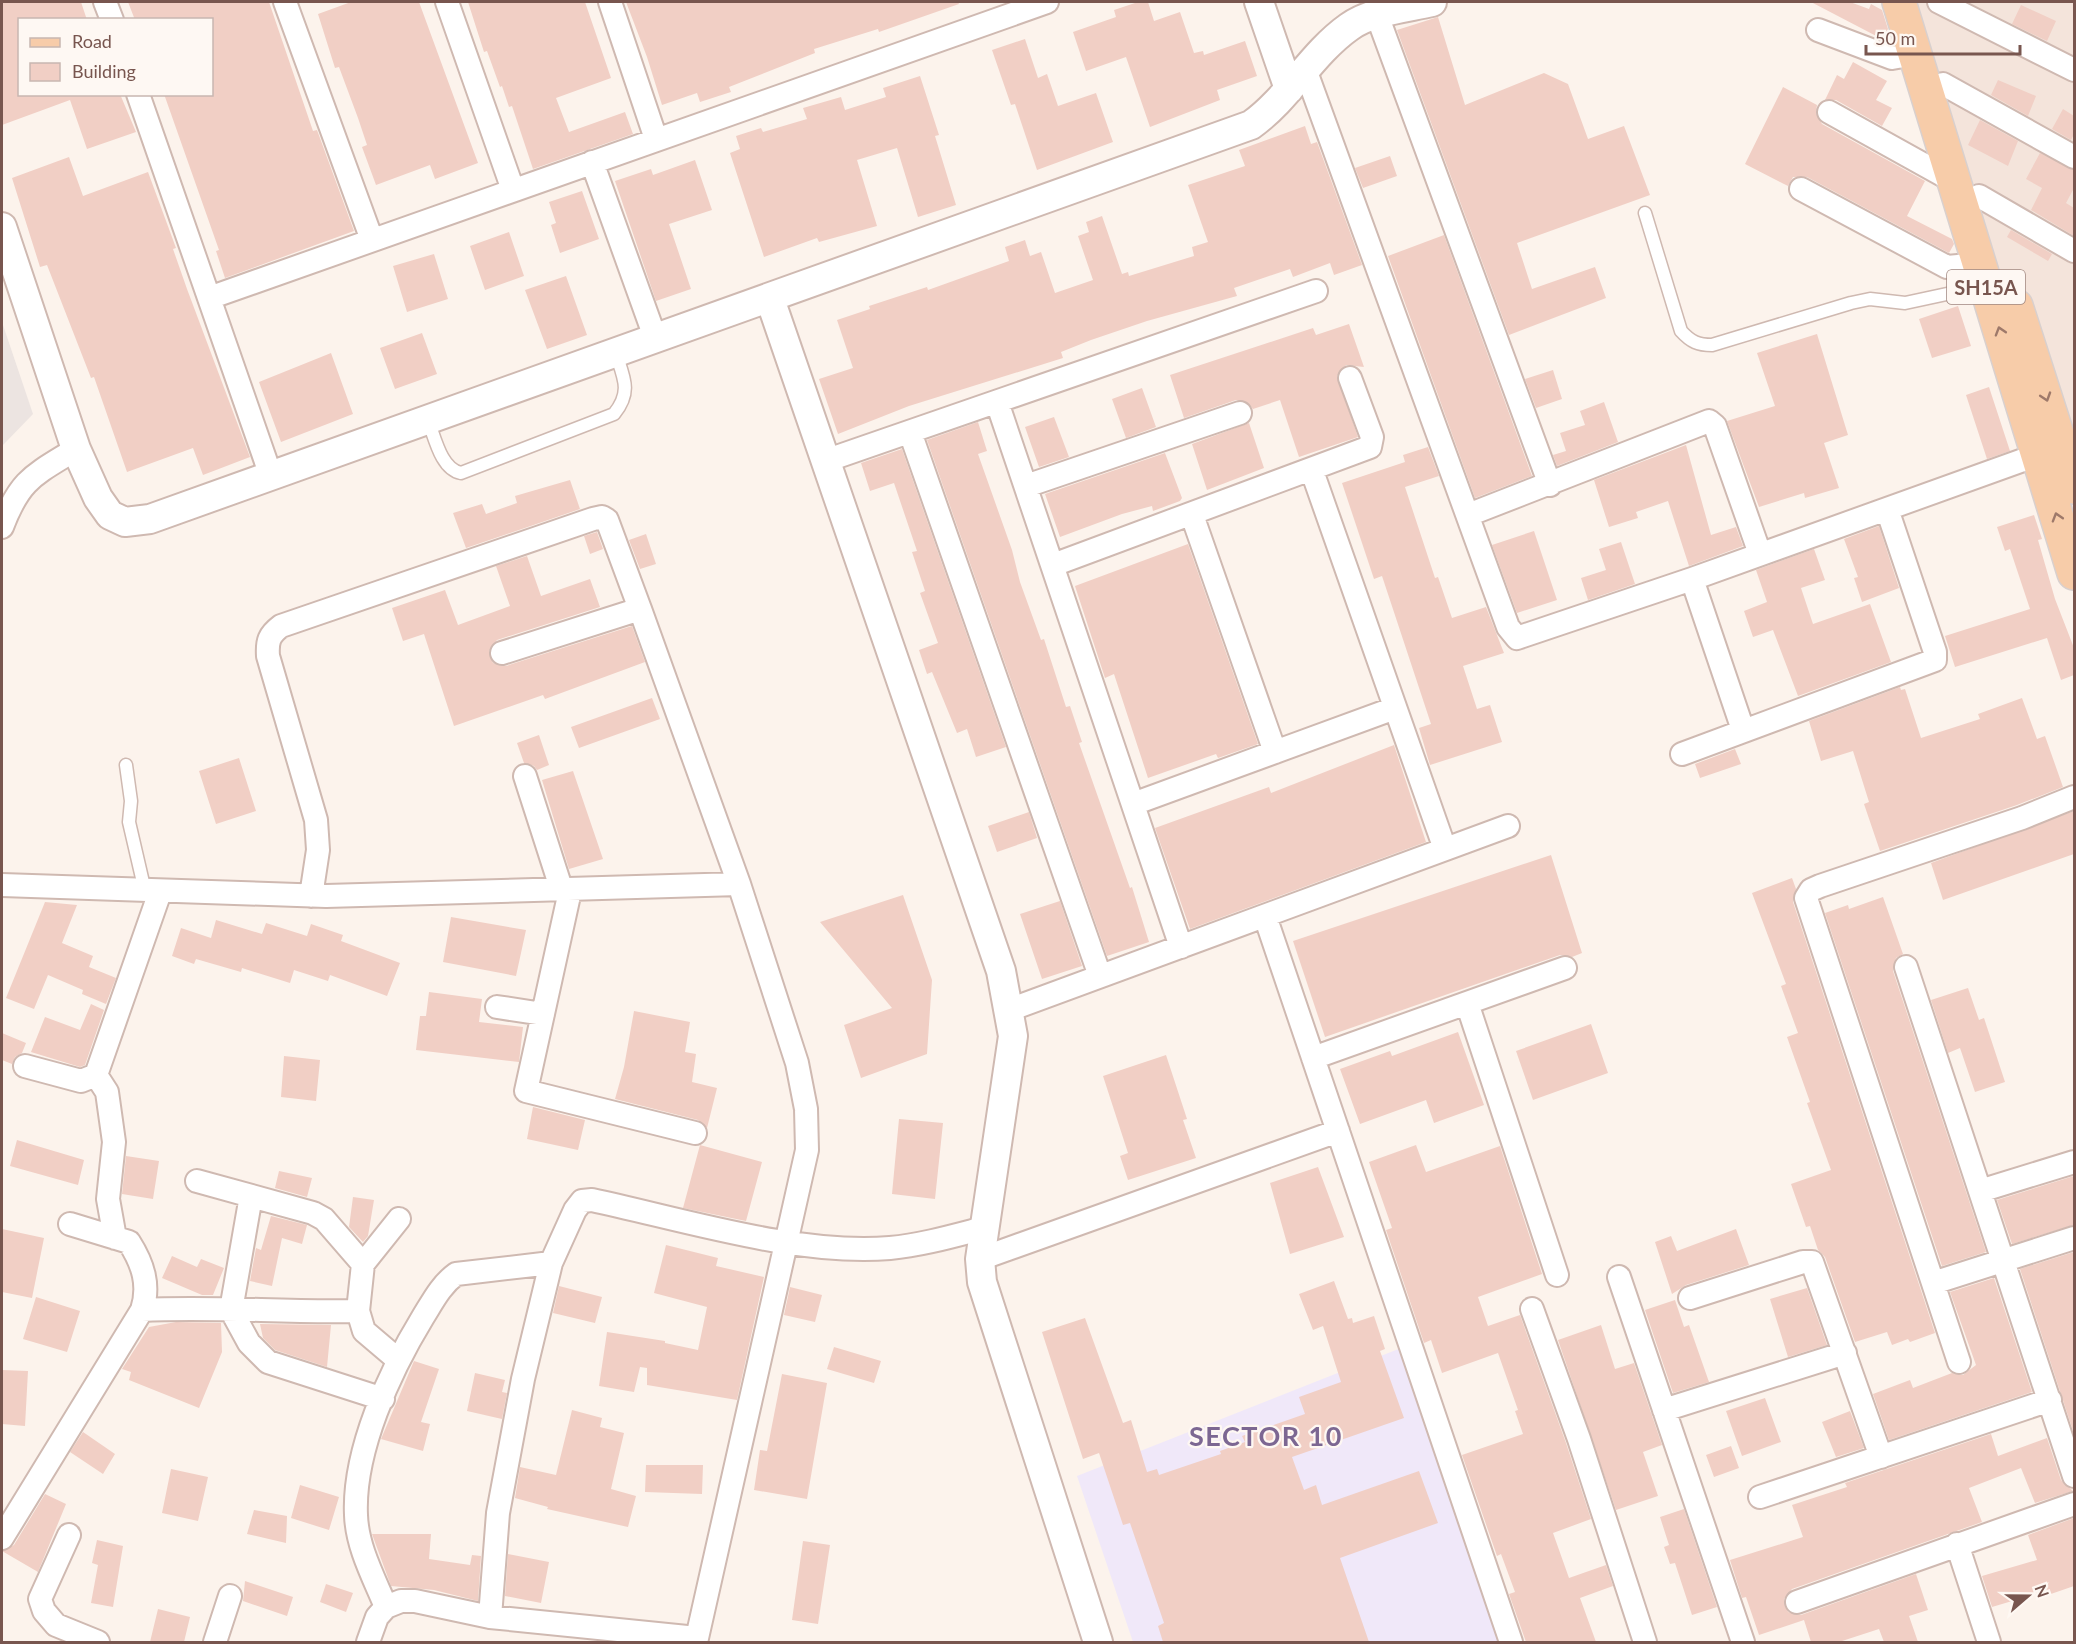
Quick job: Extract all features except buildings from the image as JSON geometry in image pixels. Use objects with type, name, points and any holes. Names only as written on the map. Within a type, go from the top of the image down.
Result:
[{"type":"main road","name":"SH15A","points":[[1899,2],[1915,54],[1942,102]]},
{"type":"main road","name":"SH15A","points":[[1919,2],[1942,102],[1967,189],[2058,447],[2074,573]]},
{"type":"main road","name":"SH15A","points":[[1967,189],[1983,275],[2074,487]]},
{"type":"street","points":[[105,2],[111,18]]},
{"type":"street","points":[[285,2],[372,240]]},
{"type":"street","points":[[447,2],[513,190]]},
{"type":"street","points":[[610,2],[656,139]]},
{"type":"street","points":[[208,298],[1047,2]]},
{"type":"street","points":[[1259,2],[1297,79],[1330,130],[1433,426],[1508,627],[1517,638],[1692,579],[2058,447]]},
{"type":"street","points":[[2,227],[76,449],[98,498],[110,515],[125,522],[150,519],[656,340],[1251,125],[1266,114],[1297,79],[1351,26],[1377,15],[1432,2]]},
{"type":"street","points":[[1939,2],[2074,70]]},
{"type":"street","points":[[1377,15],[1550,485]]},
{"type":"street","points":[[1818,30],[1892,58],[1915,54]]},
{"type":"street","points":[[139,96],[270,476]]},
{"type":"street","points":[[1942,102],[2074,157]]},
{"type":"street","points":[[1829,112],[2074,251]]},
{"type":"street","points":[[592,162],[656,340]]},
{"type":"street","points":[[1801,189],[1947,267],[1983,275]]},
{"type":"street","points":[[825,461],[1316,291]]},
{"type":"street","points":[[770,299],[1001,971],[1013,1036],[980,1259],[982,1281],[1098,1642]]},
{"type":"street","points":[[1053,565],[1365,451],[1373,442],[1350,378]]},
{"type":"street","points":[[997,402],[1181,946]]},
{"type":"street","points":[[1026,486],[1240,414]]},
{"type":"street","points":[[1468,515],[1550,485],[1702,423],[1713,422],[1760,554]]},
{"type":"street","points":[[910,432],[1100,976]]},
{"type":"street","points":[[2,527],[12,498],[27,479],[76,449]]},
{"type":"street","points":[[1312,471],[1445,849]]},
{"type":"street","points":[[1682,754],[1935,660],[1935,652],[1887,509]]},
{"type":"street","points":[[1192,514],[1275,752]]},
{"type":"street","points":[[310,896],[318,850],[316,820],[268,656],[267,642],[272,633],[281,626],[602,517],[611,526],[739,884],[797,1063],[806,1109],[807,1150],[697,1638],[490,1617],[415,1601],[400,1601],[386,1607],[377,1617],[368,1642]]},
{"type":"street","points":[[1692,579],[1743,730]]},
{"type":"street","points":[[502,653],[640,609]]},
{"type":"street","points":[[1133,804],[1395,708]]},
{"type":"street","points":[[525,776],[566,891],[526,1091],[695,1133]]},
{"type":"street","points":[[1959,1362],[1806,898],[1811,890],[1820,886],[2022,818],[2074,797]]},
{"type":"street","points":[[1009,1010],[1508,826]]},
{"type":"street","points":[[2,885],[310,896],[566,891],[739,884]]},
{"type":"street","points":[[24,1066],[81,1081],[96,1074],[152,892]]},
{"type":"street","points":[[1265,916],[1511,1642]]},
{"type":"street","points":[[1906,967],[2074,1476]]},
{"type":"street","points":[[1313,1058],[1565,968]]},
{"type":"street","points":[[1467,1003],[1557,1275]]},
{"type":"street","points":[[497,1007],[543,1014]]},
{"type":"street","points":[[96,1074],[107,1092],[114,1142],[108,1198],[116,1238]]},
{"type":"street","points":[[980,1259],[1338,1131]]},
{"type":"street","points":[[1980,1191],[2074,1162]]},
{"type":"street","points":[[197,1181],[313,1213],[324,1219],[363,1264]]},
{"type":"street","points":[[251,1196],[231,1310],[249,1343],[259,1356],[268,1362],[383,1399]]},
{"type":"street","points":[[490,1617],[498,1513],[523,1379],[550,1263],[575,1210],[582,1201],[592,1200],[785,1242],[856,1249],[891,1248],[984,1228]]},
{"type":"street","points":[[398,1359],[364,1331],[358,1311],[363,1264],[399,1219]]},
{"type":"street","points":[[2,1539],[142,1310],[146,1296],[144,1270],[129,1242],[70,1224]]},
{"type":"street","points":[[1933,1283],[2074,1238]]},
{"type":"street","points":[[1690,1298],[1803,1262],[1812,1262],[1881,1457]]},
{"type":"street","points":[[386,1607],[368,1564],[356,1516],[360,1467],[398,1359],[444,1282],[456,1274],[550,1263]]},
{"type":"street","points":[[1619,1277],[1743,1642]]},
{"type":"street","points":[[142,1310],[171,1308],[292,1312],[358,1311]]},
{"type":"street","points":[[1532,1309],[1579,1439],[1645,1642]]},
{"type":"street","points":[[1664,1410],[1845,1353]]},
{"type":"street","points":[[1760,1497],[2050,1400]]},
{"type":"street","points":[[1797,1602],[2074,1504]]},
{"type":"street","points":[[69,1535],[40,1599],[44,1611],[56,1624],[98,1642]]},
{"type":"street","points":[[1957,1544],[1987,1642]]},
{"type":"street","points":[[215,1642],[230,1596]]},
{"type":"lane","points":[[1645,213],[1681,331],[1690,341],[1699,345],[1712,345],[1870,299],[1905,303],[1983,275]]},
{"type":"lane","points":[[428,420],[447,465],[453,471],[461,473],[614,414],[623,403],[626,385],[616,354]]},
{"type":"lane","points":[[126,765],[131,801],[129,822],[152,892]]},
{"type":"shaded area","points":[[1890,2],[2074,2],[2074,542]]},
{"type":"shaded area","points":[[2,322],[33,414],[2,446]]},
{"type":"shaded area","points":[[1401,1348],[1498,1642],[1133,1642],[1077,1476]]},
{"type":"district","name":"SECTOR 10","points":[[1266,1435]]}]
